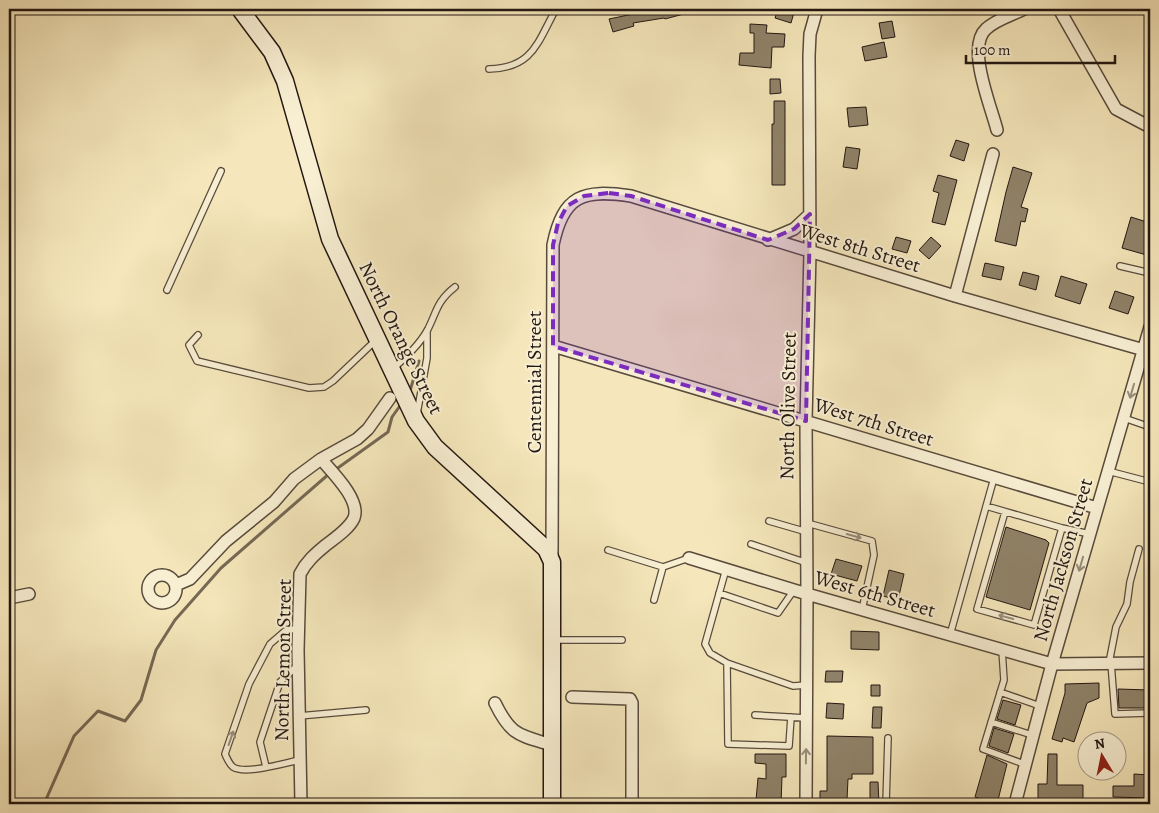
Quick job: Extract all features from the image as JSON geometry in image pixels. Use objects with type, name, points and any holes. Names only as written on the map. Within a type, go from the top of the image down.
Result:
[{"type":"street","name":"North Orange Street","points":[[240,9],[272,52],[284,81],[330,239],[416,421],[434,447],[546,549],[552,562]]},
{"type":"street","name":"North Olive Street","points":[[806,804],[808,594],[806,421],[810,252],[809,56],[810,34],[817,9]]},
{"type":"street","points":[[997,130],[980,70],[977,43],[987,28],[1024,9]]},
{"type":"street","points":[[1059,9],[1116,109],[1150,127]]},
{"type":"street","points":[[955,296],[993,154]]},
{"type":"street","name":"West 8th Street","points":[[567,206],[584,196],[610,193],[631,196],[768,240],[1144,350]]},
{"type":"street","name":"Centennial Street","points":[[552,562],[553,244],[558,223],[567,206]]},
{"type":"street","points":[[768,240],[794,229],[810,214]]},
{"type":"street","name":"North Jackson Street","points":[[1014,804],[1040,706],[1150,327]]},
{"type":"street","name":"West 7th Street","points":[[554,346],[1097,508]]},
{"type":"street","points":[[176,585],[190,580],[226,541],[274,502],[294,479],[324,463],[357,439],[368,429],[390,398]]},
{"type":"street","name":"North Lemon Street","points":[[301,804],[298,665],[300,574],[305,564],[345,529],[354,518],[355,507],[351,497],[340,481],[324,463]]},
{"type":"street","name":"West 6th Street","points":[[689,558],[1052,664],[1150,663]]},
{"type":"street","points":[[552,562],[552,804]]},
{"type":"street","points":[[9,598],[30,594]]},
{"type":"street","points":[[572,697],[630,699],[632,703],[632,804]]},
{"type":"street","points":[[495,703],[504,722],[518,735],[552,745]]},
{"type":"lane","points":[[489,69],[504,68],[518,64],[530,55],[556,9]]},
{"type":"lane","points":[[167,290],[221,171]]},
{"type":"lane","points":[[1120,266],[1150,273]]},
{"type":"lane","points":[[416,421],[427,358],[427,331],[436,306],[444,295],[455,287]]},
{"type":"lane","points":[[391,371],[427,331]]},
{"type":"lane","points":[[198,335],[189,345],[197,361],[309,388],[324,386],[333,381],[377,340]]},
{"type":"lane","points":[[1124,418],[1150,427]]},
{"type":"lane","points":[[1108,470],[1150,482]]},
{"type":"lane","points":[[950,635],[994,478]]},
{"type":"lane","points":[[986,506],[1090,534]]},
{"type":"lane","points":[[1005,512],[977,610],[1034,625],[1062,528]]},
{"type":"lane","points":[[769,521],[872,541],[874,555],[862,610]]},
{"type":"lane","points":[[751,544],[807,564]]},
{"type":"lane","points":[[1138,549],[1127,604],[1116,627],[1110,663],[1114,714],[1150,713]]},
{"type":"lane","points":[[608,550],[663,567],[689,558]]},
{"type":"lane","points":[[654,600],[663,567]]},
{"type":"lane","points":[[726,569],[705,644],[710,653],[727,663],[793,686],[806,685]]},
{"type":"lane","points":[[719,593],[778,613],[794,590]]},
{"type":"lane","points":[[298,628],[285,632],[270,644],[249,684],[225,754],[235,769],[248,770],[300,760]]},
{"type":"lane","points":[[552,640],[622,640]]},
{"type":"lane","points":[[1002,650],[1004,680],[983,749],[1024,764]]},
{"type":"lane","points":[[727,663],[728,744],[789,746],[790,717]]},
{"type":"lane","points":[[266,767],[260,742],[280,682],[298,665]]},
{"type":"lane","points":[[1000,692],[1040,706]]},
{"type":"lane","points":[[299,716],[366,710]]},
{"type":"lane","points":[[755,715],[806,718]]},
{"type":"lane","points":[[991,722],[1032,735]]},
{"type":"lane","points":[[886,804],[888,738]]},
{"type":"highlighted area","points":[[609,193],[631,196],[768,240],[794,229],[810,214],[806,421],[553,346],[553,245],[558,223],[567,206],[584,196]]},
{"type":"building","points":[[657,9],[695,9],[695,11],[665,19],[633,23],[634,26],[613,32],[609,19]]},
{"type":"building","points":[[778,9],[795,9],[791,23],[775,18]]},
{"type":"building","points":[[892,21],[895,37],[882,39],[879,23]]},
{"type":"building","points":[[750,24],[767,25],[766,33],[785,34],[784,47],[772,47],[771,68],[739,65],[740,53],[754,53],[754,33],[750,33]]},
{"type":"building","points":[[884,42],[887,57],[865,61],[862,47]]},
{"type":"building","points":[[770,79],[780,79],[781,93],[770,94]]},
{"type":"building","points":[[774,101],[785,101],[785,185],[772,185]]},
{"type":"building","points":[[866,107],[868,125],[849,127],[847,108]]},
{"type":"building","points":[[956,140],[969,144],[964,161],[950,156]]},
{"type":"building","points":[[846,147],[860,149],[857,169],[843,167]]},
{"type":"building","points":[[1013,167],[1032,173],[1021,207],[1028,209],[1025,222],[1021,221],[1016,246],[995,241]]},
{"type":"building","points":[[938,175],[957,180],[945,225],[932,222],[939,193],[933,191]]},
{"type":"building","points":[[1131,217],[1150,223],[1150,256],[1122,248]]},
{"type":"building","points":[[896,237],[911,241],[907,253],[892,249]]},
{"type":"building","points":[[931,237],[941,246],[929,259],[919,250]]},
{"type":"building","points":[[985,263],[1004,267],[1001,280],[982,276]]},
{"type":"building","points":[[1023,272],[1039,276],[1036,290],[1019,285]]},
{"type":"building","points":[[1061,276],[1087,284],[1080,304],[1055,296]]},
{"type":"building","points":[[1115,291],[1134,297],[1128,314],[1109,308]]},
{"type":"building","points":[[1006,527],[1046,540],[1049,543],[1030,610],[986,597]]},
{"type":"building","points":[[836,559],[862,566],[857,581],[831,574]]},
{"type":"building","points":[[889,570],[904,574],[898,600],[883,596]]},
{"type":"building","points":[[851,631],[879,632],[879,650],[851,649]]},
{"type":"building","points":[[826,671],[843,671],[842,682],[825,682]]},
{"type":"building","points":[[1099,683],[1099,698],[1087,703],[1078,730],[1076,730],[1074,742],[1063,738],[1062,742],[1052,739],[1065,693],[1065,684]]},
{"type":"building","points":[[871,685],[880,685],[880,696],[871,696]]},
{"type":"building","points":[[1118,689],[1150,690],[1150,708],[1119,708]]},
{"type":"building","points":[[1003,700],[1021,705],[1015,725],[997,719]]},
{"type":"building","points":[[827,703],[844,704],[843,719],[826,718]]},
{"type":"building","points":[[873,707],[882,707],[881,728],[872,728]]},
{"type":"building","points":[[994,728],[1014,734],[1008,753],[989,746]]},
{"type":"building","points":[[827,736],[873,737],[873,774],[852,774],[852,779],[848,779],[847,800],[838,800],[838,804],[820,804],[820,791],[827,791]]},
{"type":"building","points":[[755,754],[786,754],[786,777],[782,777],[781,804],[763,804],[763,800],[756,800],[758,778],[766,779],[766,764],[755,763]]},
{"type":"building","points":[[1048,754],[1057,754],[1057,785],[1083,785],[1083,802],[1038,804],[1038,784],[1047,784]]},
{"type":"building","points":[[987,755],[1007,764],[997,804],[975,797]]},
{"type":"building","points":[[1134,774],[1150,775],[1149,798],[1113,797],[1113,786],[1134,786]]},
{"type":"building","points":[[870,782],[878,782],[879,804],[870,804]]},
{"type":"waterway","points":[[409,394],[419,361]]},
{"type":"waterway","points":[[335,470],[388,432],[392,417],[402,403]]},
{"type":"waterway","points":[[44,804],[74,736],[98,711],[125,721],[141,700],[156,650],[175,620],[221,568],[330,473]]}]
